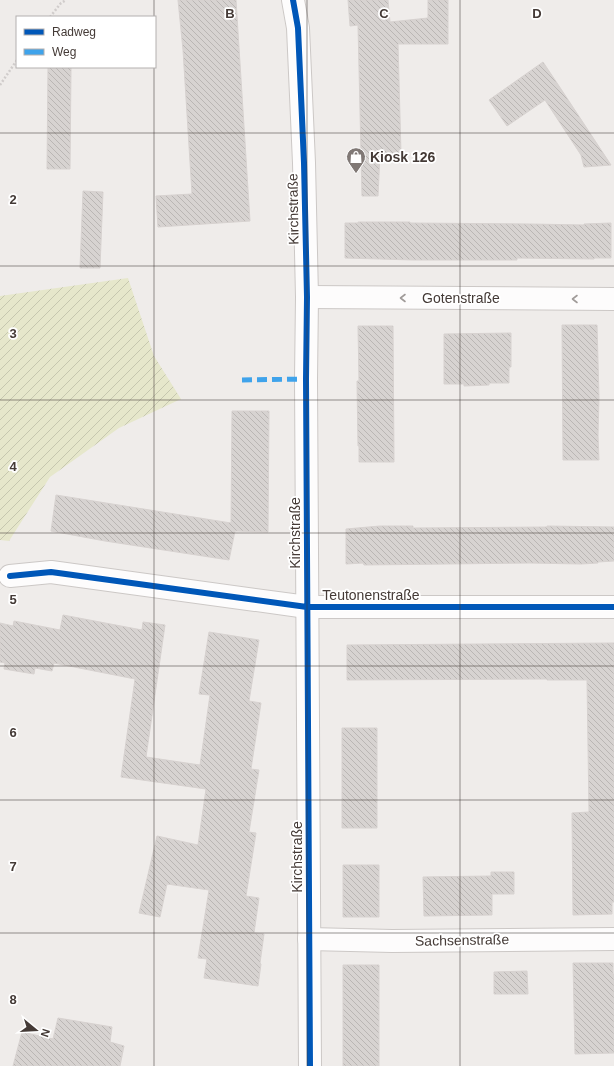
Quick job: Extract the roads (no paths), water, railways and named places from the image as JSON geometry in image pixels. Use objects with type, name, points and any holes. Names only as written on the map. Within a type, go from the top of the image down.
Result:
[{"type":"street","name":"Kirchstraße","points":[[293,0],[298,28],[304,163],[307,297],[306,379],[310,1066]]},
{"type":"street","name":"Gotenstraße","points":[[307,297],[614,299]]},
{"type":"street","name":"Teutonenstraße","points":[[10,576],[51,572],[307,607],[614,607]]},
{"type":"street","name":"Sachsenstraße","points":[[309,939],[392,941],[614,938]]},
{"type":"place","name":"Kiosk 126","points":[[356,174]]}]
